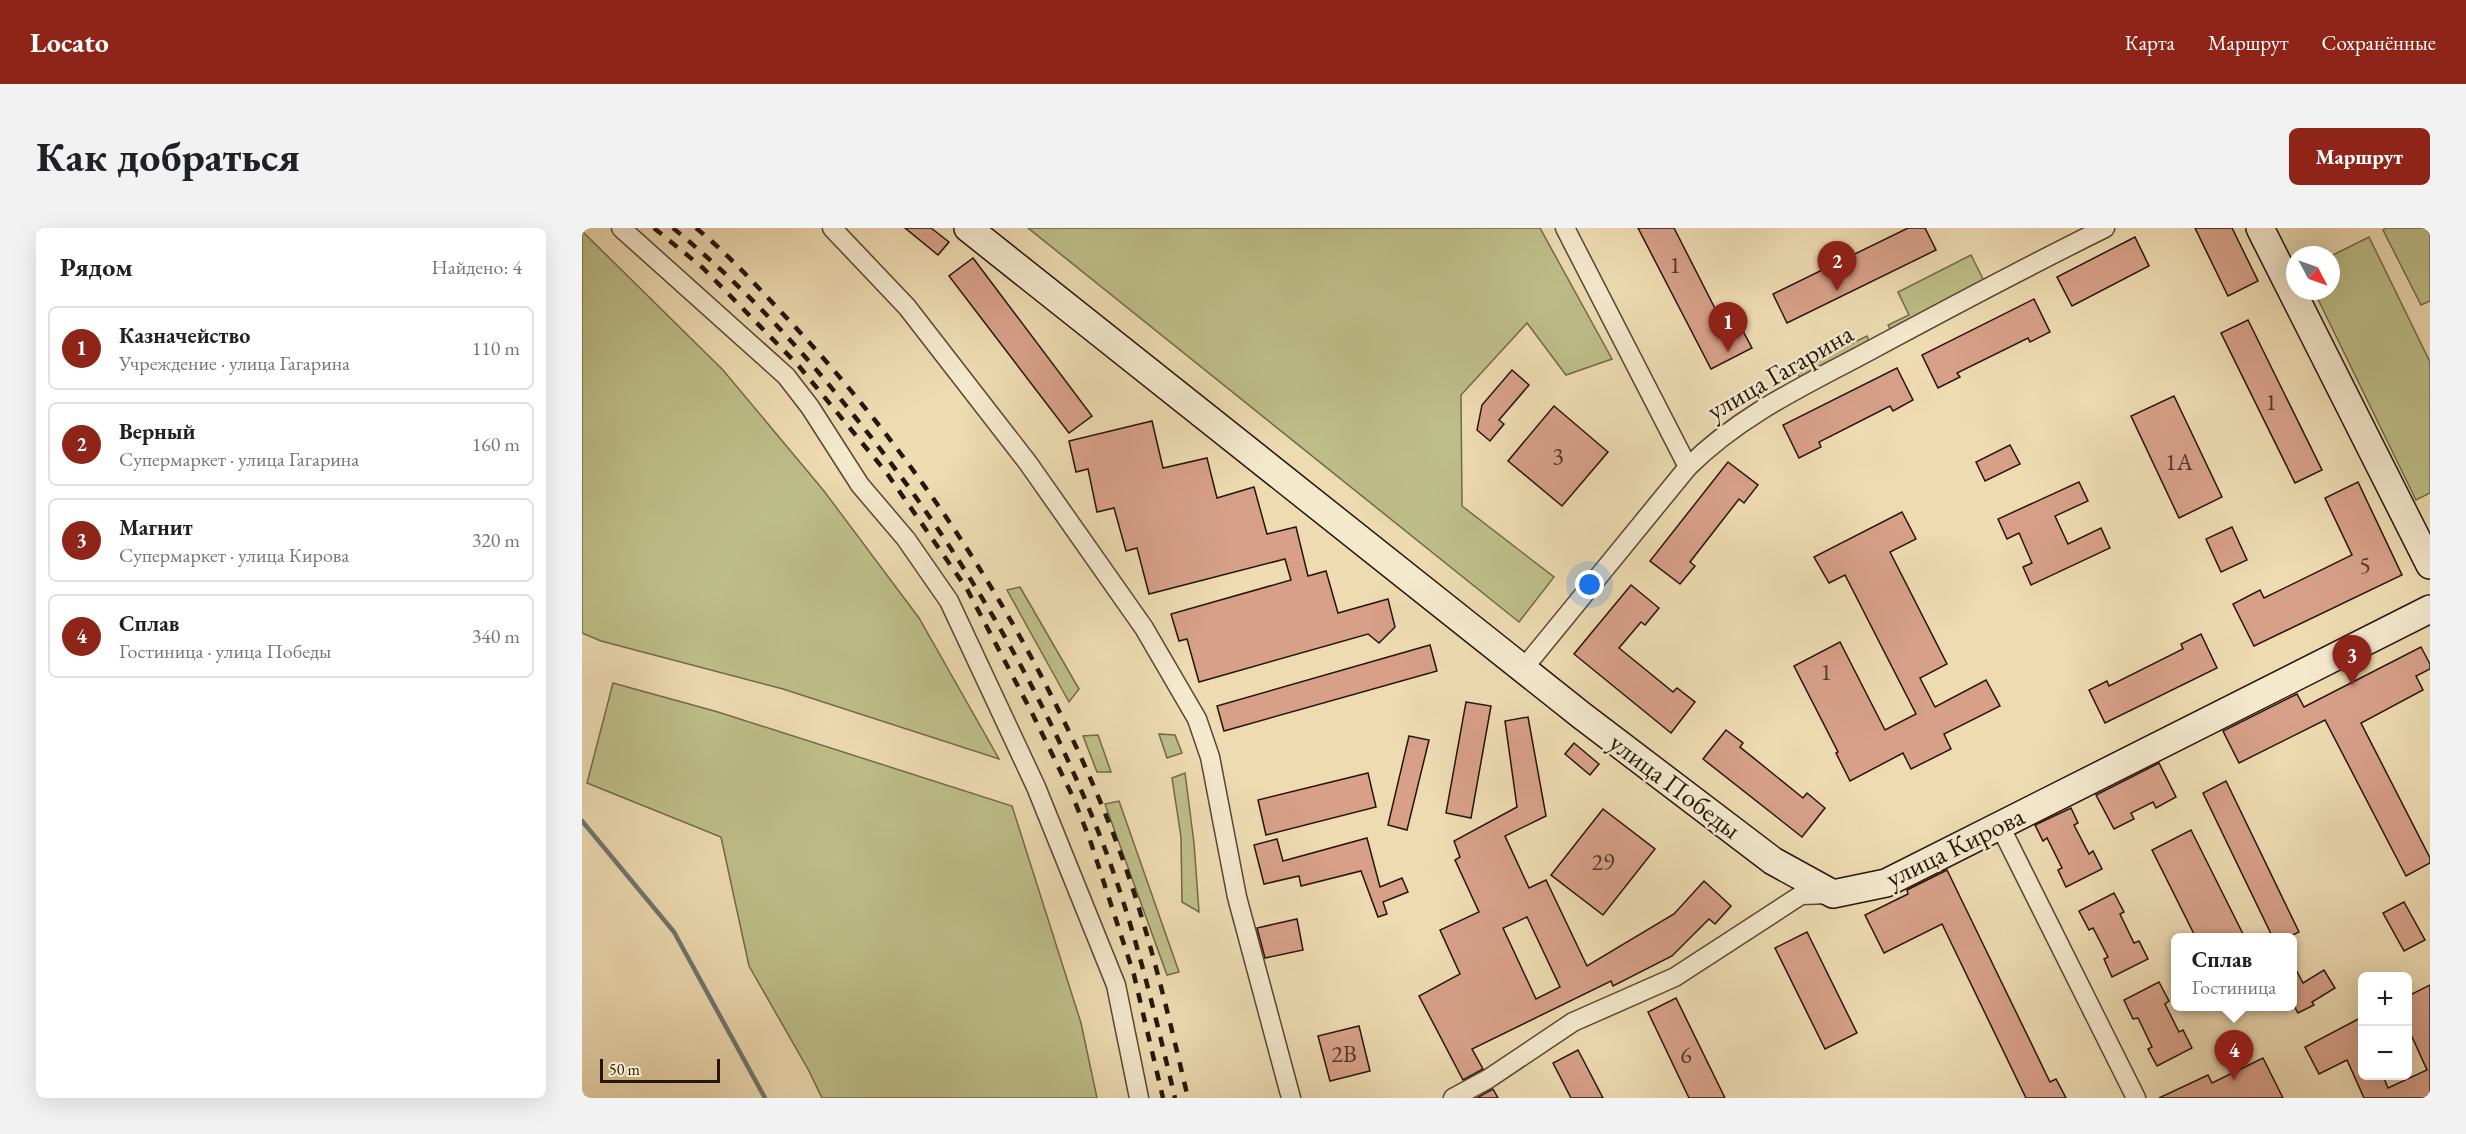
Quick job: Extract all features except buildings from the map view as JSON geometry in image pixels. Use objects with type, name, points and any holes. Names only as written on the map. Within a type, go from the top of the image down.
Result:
[{"type":"street","points":[[621,228],[786,376],[810,407],[860,485],[906,539],[949,601],[1036,787],[1116,985],[1138,1098]]},
{"type":"street","points":[[832,228],[907,308],[1028,463],[1144,628],[1197,719],[1210,757],[1238,897],[1292,1098]]},
{"type":"street","name":"улица Победы","points":[[968,228],[1523,669],[1773,861],[1833,894]]},
{"type":"street","points":[[1565,228],[1688,467]]},
{"type":"street","name":"улица Гагарина","points":[[1523,669],[1688,467],[1710,444],[1762,408],[2105,228]]},
{"type":"street","points":[[2260,228],[2430,566]]},
{"type":"street","name":"улица Кирова","points":[[1453,1098],[1488,1079],[1573,1022],[1675,977],[1801,896],[1833,894],[1886,883],[2430,609]]},
{"type":"street","points":[[2000,826],[2136,1098]]},
{"type":"green space","points":[[1028,228],[1540,228],[1612,359],[1566,375],[1527,323],[1461,395],[1462,506],[1554,577],[1519,622]]},
{"type":"green space","points":[[2386,228],[2427,228],[2430,235],[2430,301],[2421,305],[2383,230]]},
{"type":"green space","points":[[582,231],[723,370],[824,491],[919,618],[999,759],[783,689],[601,641],[582,633]]},
{"type":"green space","points":[[2369,237],[2430,362],[2430,493],[2416,500],[2318,300],[2340,300],[2340,252]]},
{"type":"green space","points":[[1971,255],[1986,285],[1892,332],[1888,325],[1909,315],[1898,292]]},
{"type":"green space","points":[[1867,336],[1870,344],[1800,378],[1796,370]]},
{"type":"green space","points":[[1020,587],[1079,689],[1069,702],[1007,590]]},
{"type":"green space","points":[[613,683],[718,712],[1012,806],[1081,1023],[1097,1098],[822,1098],[749,966],[721,837],[587,783]]},
{"type":"green space","points":[[1159,734],[1175,735],[1182,753],[1167,758]]},
{"type":"green space","points":[[1098,735],[1111,772],[1097,772],[1083,736]]},
{"type":"green space","points":[[1185,773],[1194,843],[1199,912],[1182,902],[1181,837],[1172,778]]},
{"type":"green space","points":[[1119,801],[1179,972],[1167,975],[1105,804]]},
{"type":"waterway","points":[[582,821],[674,932],[765,1098]]},
{"type":"railway","points":[[654,228],[703,268],[798,365],[886,472],[967,589],[1032,713],[1073,797],[1090,840],[1134,975],[1163,1098]]},
{"type":"railway","points":[[673,228],[744,292],[831,387],[925,511],[960,562],[992,615],[1050,723],[1100,836],[1133,933],[1175,1098]]},
{"type":"railway","points":[[696,228],[752,280],[835,371],[884,431],[930,493],[1013,624],[1050,692],[1083,762],[1125,865],[1164,997],[1188,1098]]},
{"type":"place","name":"Верный","points":[[1837,291]]},
{"type":"place","name":"Казначейство","points":[[1728,352]]},
{"type":"place","name":"Магнит","points":[[2352,685]]},
{"type":"place","name":"Сплав","points":[[2234,1080]]}]
